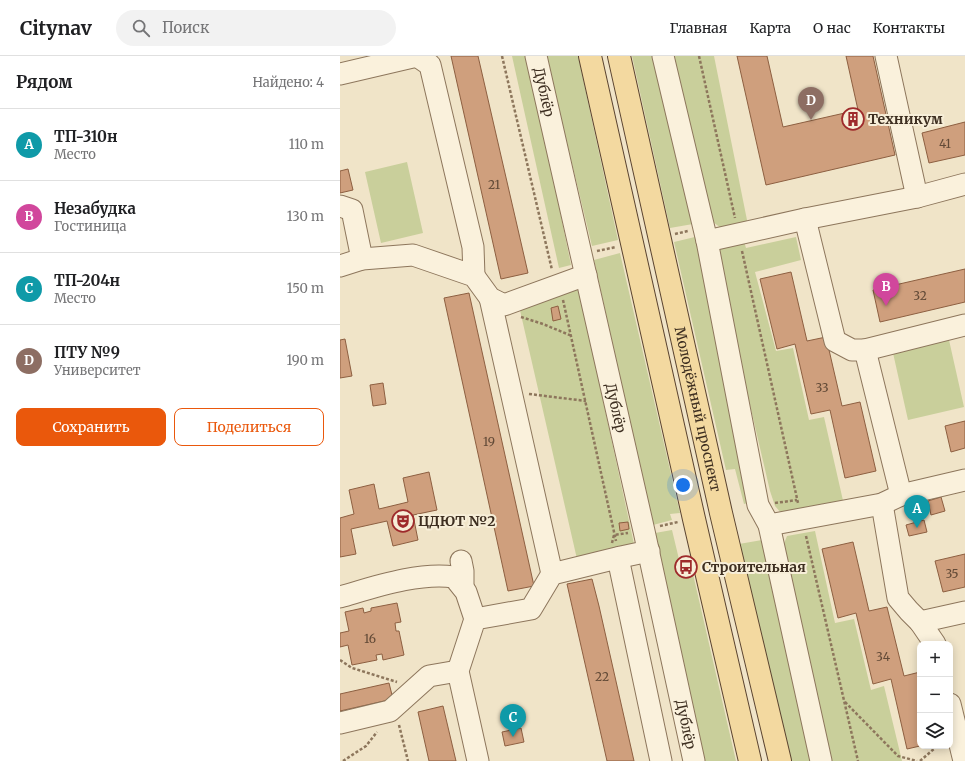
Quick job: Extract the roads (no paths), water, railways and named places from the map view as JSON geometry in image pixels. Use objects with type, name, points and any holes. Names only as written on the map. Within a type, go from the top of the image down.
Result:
[{"type":"main road","name":"Молодёжный проспект","points":[[590,56],[750,761]]},
{"type":"main road","name":"Молодёжный проспект","points":[[619,56],[721,513],[780,761]]},
{"type":"street","points":[[340,74],[417,56],[430,65],[473,247],[474,276],[491,303],[552,574],[531,609],[475,619]]},
{"type":"street","name":"Дублёр","points":[[536,56],[649,551],[694,761]]},
{"type":"street","points":[[663,56],[707,241],[758,505],[769,525],[821,761]]},
{"type":"street","points":[[886,56],[917,197]]},
{"type":"street","points":[[707,241],[805,219],[917,197],[965,184]]},
{"type":"street","points":[[340,206],[352,210],[362,259]]},
{"type":"street","points":[[805,219],[835,341],[852,350],[865,350],[965,325]]},
{"type":"street","points":[[340,266],[362,259],[412,255],[474,276]]},
{"type":"street","points":[[491,303],[504,305],[586,275]]},
{"type":"street","points":[[865,350],[901,495]]},
{"type":"street","points":[[769,525],[882,504],[901,495],[965,480]]},
{"type":"street","points":[[882,504],[898,598],[920,622],[933,641]]},
{"type":"street","points":[[552,574],[649,551]]},
{"type":"street","points":[[618,558],[661,761]]},
{"type":"street","points":[[461,561],[463,571],[463,588]]},
{"type":"street","points":[[340,596],[399,581],[440,575],[454,577],[466,592],[475,619],[458,671],[478,761]]},
{"type":"street","points":[[920,622],[965,612]]},
{"type":"street","points":[[340,723],[397,716],[416,688],[429,676],[458,671]]},
{"type":"street","points":[[952,713],[964,761]]},
{"type":"place","name":"Техникум","points":[[853,119]]},
{"type":"place","name":"ПТУ №9","points":[[811,120]]},
{"type":"place","name":"Незабудка","points":[[886,306]]},
{"type":"place","name":"ЦДЮТ №2","points":[[403,521]]},
{"type":"place","name":"ТП-310н","points":[[917,528]]},
{"type":"place","name":"Строительная","points":[[686,567]]},
{"type":"place","name":"ТП-204н","points":[[513,737]]}]
